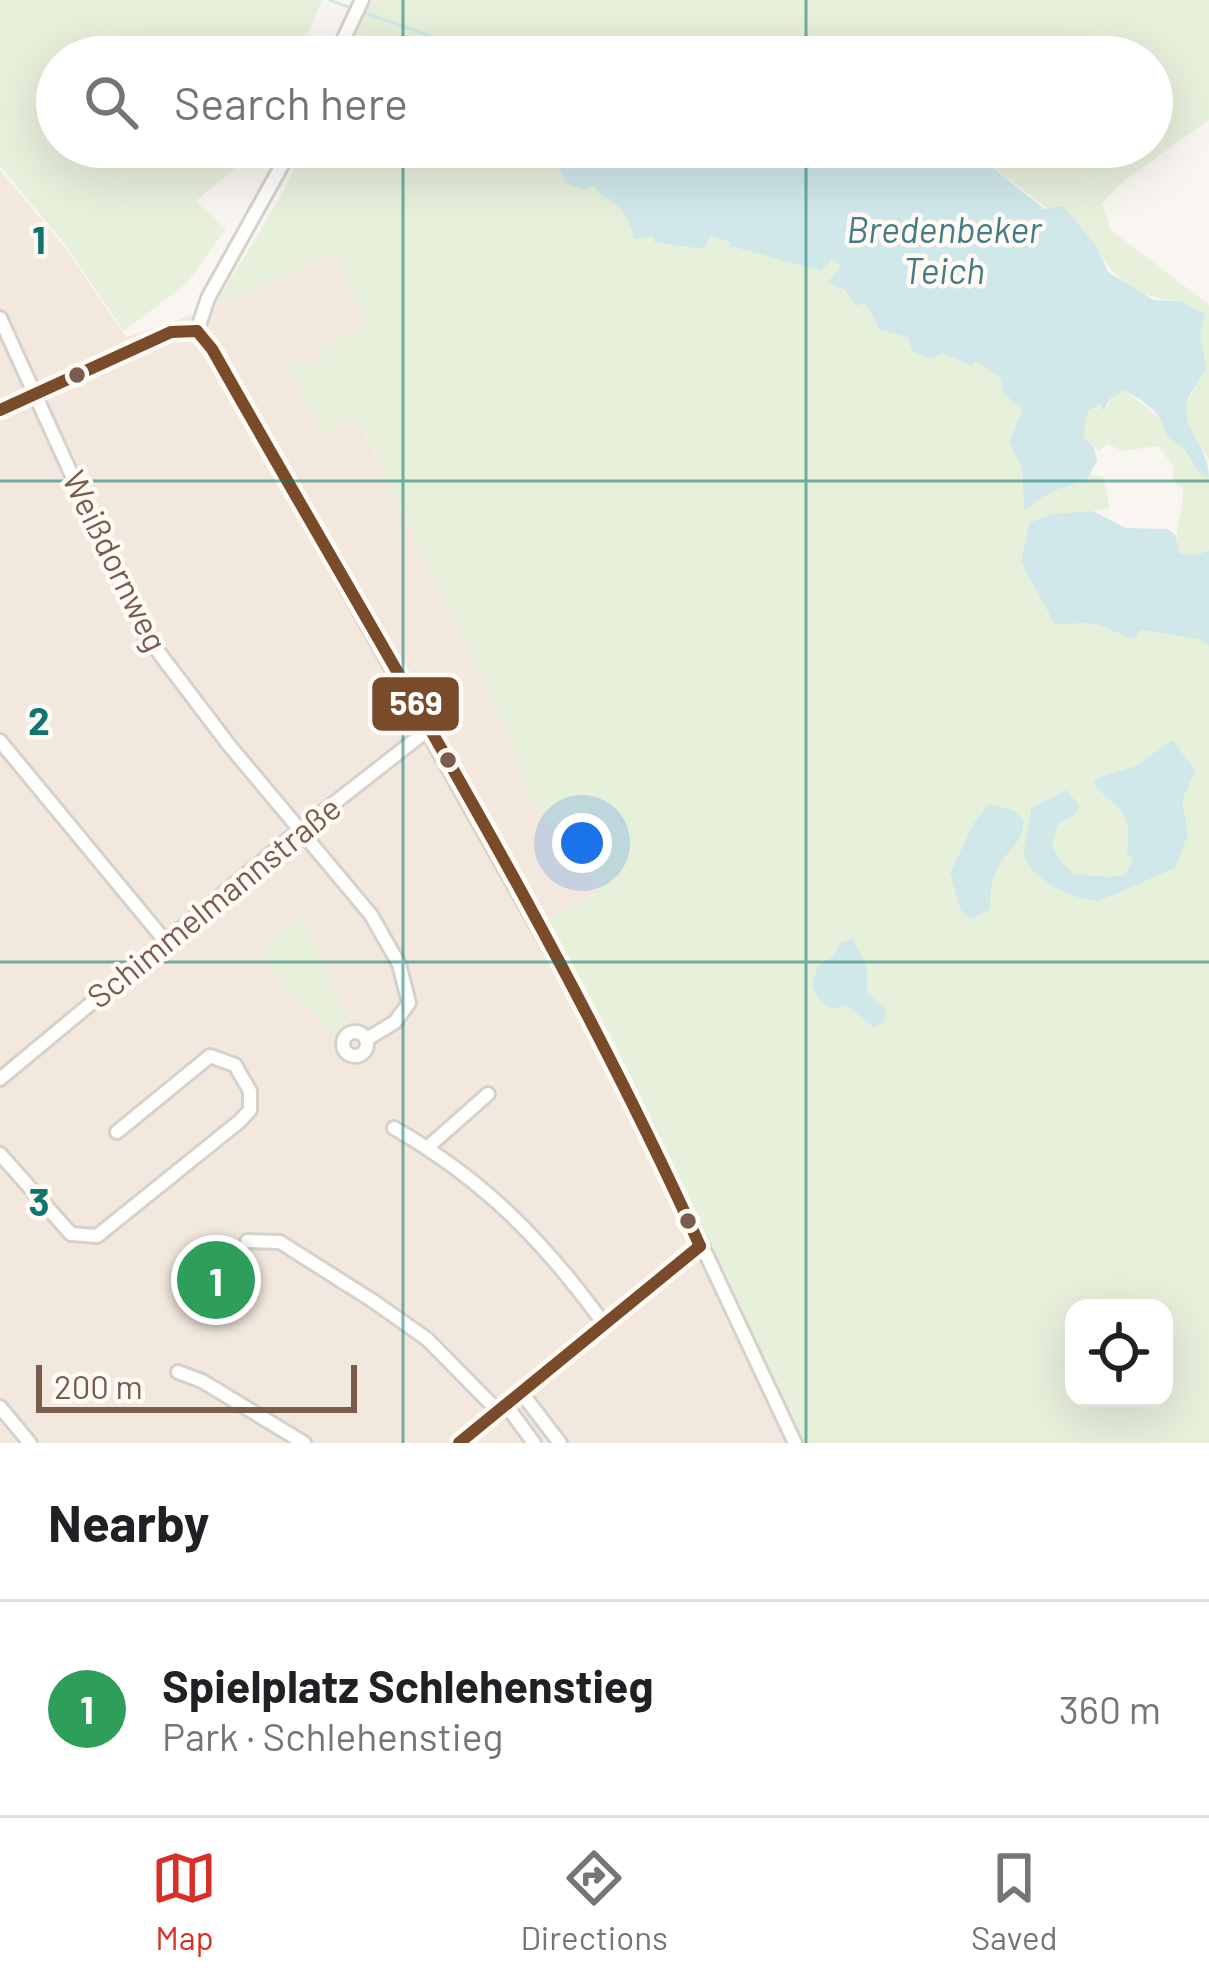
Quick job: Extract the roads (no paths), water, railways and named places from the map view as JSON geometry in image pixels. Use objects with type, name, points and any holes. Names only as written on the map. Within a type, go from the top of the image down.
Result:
[{"type":"street","points":[[345,36],[362,0]]},
{"type":"street","points":[[197,331],[208,298],[280,168]]},
{"type":"street","name":"Weißdornweg","points":[[0,318],[143,633],[387,939],[406,983],[409,1003],[403,1014],[367,1039]]},
{"type":"street","points":[[0,410],[170,332],[197,331]]},
{"type":"street","points":[[197,331],[212,349],[429,729],[638,1112],[795,1443]]},
{"type":"street","name":"Schimmelmannstraße","points":[[2,1072],[429,729]]},
{"type":"street","points":[[0,740],[166,942]]},
{"type":"street","points":[[0,1154],[71,1234],[97,1236],[240,1121],[250,1109],[250,1091],[235,1065],[210,1056],[117,1132]]},
{"type":"street","points":[[428,1148],[488,1094]]},
{"type":"street","points":[[394,1128],[511,1211],[562,1266],[604,1324]]},
{"type":"street","points":[[247,1240],[280,1242],[427,1339],[534,1443]]},
{"type":"street","points":[[459,1443],[700,1246]]},
{"type":"street","points":[[178,1372],[304,1443]]},
{"type":"street","points":[[520,1392],[560,1443]]},
{"type":"street","points":[[0,1407],[30,1443]]},
{"type":"water","name":"Bredenbeker Teich","points":[[560,168],[993,168],[1044,209],[1063,206],[1097,247],[1108,272],[1154,300],[1180,301],[1205,314],[1200,336],[1206,366],[1186,411],[1209,477],[1201,475],[1184,449],[1166,435],[1152,408],[1125,390],[1111,398],[1103,411],[1101,404],[1088,411],[1083,437],[1094,447],[1097,461],[1086,480],[1053,491],[1024,510],[1022,468],[1009,442],[1023,410],[1004,394],[1001,378],[975,361],[972,366],[942,353],[932,359],[913,352],[908,337],[880,330],[865,302],[856,306],[845,290],[827,283],[841,266],[832,259],[821,271],[730,246],[711,236],[703,249],[654,242],[654,237],[634,239],[626,217],[593,186],[582,190],[565,182]]},
{"type":"water","points":[[1093,511],[1125,528],[1167,529],[1175,534],[1179,553],[1209,551],[1209,646],[1199,639],[1140,630],[1135,639],[1092,624],[1054,623],[1021,562],[1029,523],[1052,514]]},
{"type":"water","points":[[1172,740],[1195,770],[1182,801],[1188,834],[1175,868],[1099,901],[1068,893],[1036,874],[1024,852],[1031,808],[1066,790],[1080,806],[1058,824],[1052,845],[1059,860],[1074,874],[1125,875],[1133,860],[1127,853],[1126,818],[1093,783],[1136,766]]},
{"type":"water","points":[[989,804],[1012,810],[1023,819],[1023,827],[994,875],[990,910],[970,919],[960,909],[950,873],[974,823]]},
{"type":"water","points":[[853,939],[867,968],[867,993],[886,1009],[884,1022],[874,1027],[846,1005],[825,1005],[812,986],[817,967],[834,955],[840,943]]},
{"type":"waterway","points":[[330,0],[351,8]]},
{"type":"waterway","points":[[360,11],[430,36]]},
{"type":"place","name":"Spielplatz Schlehenstieg","points":[[216,1280]]}]
